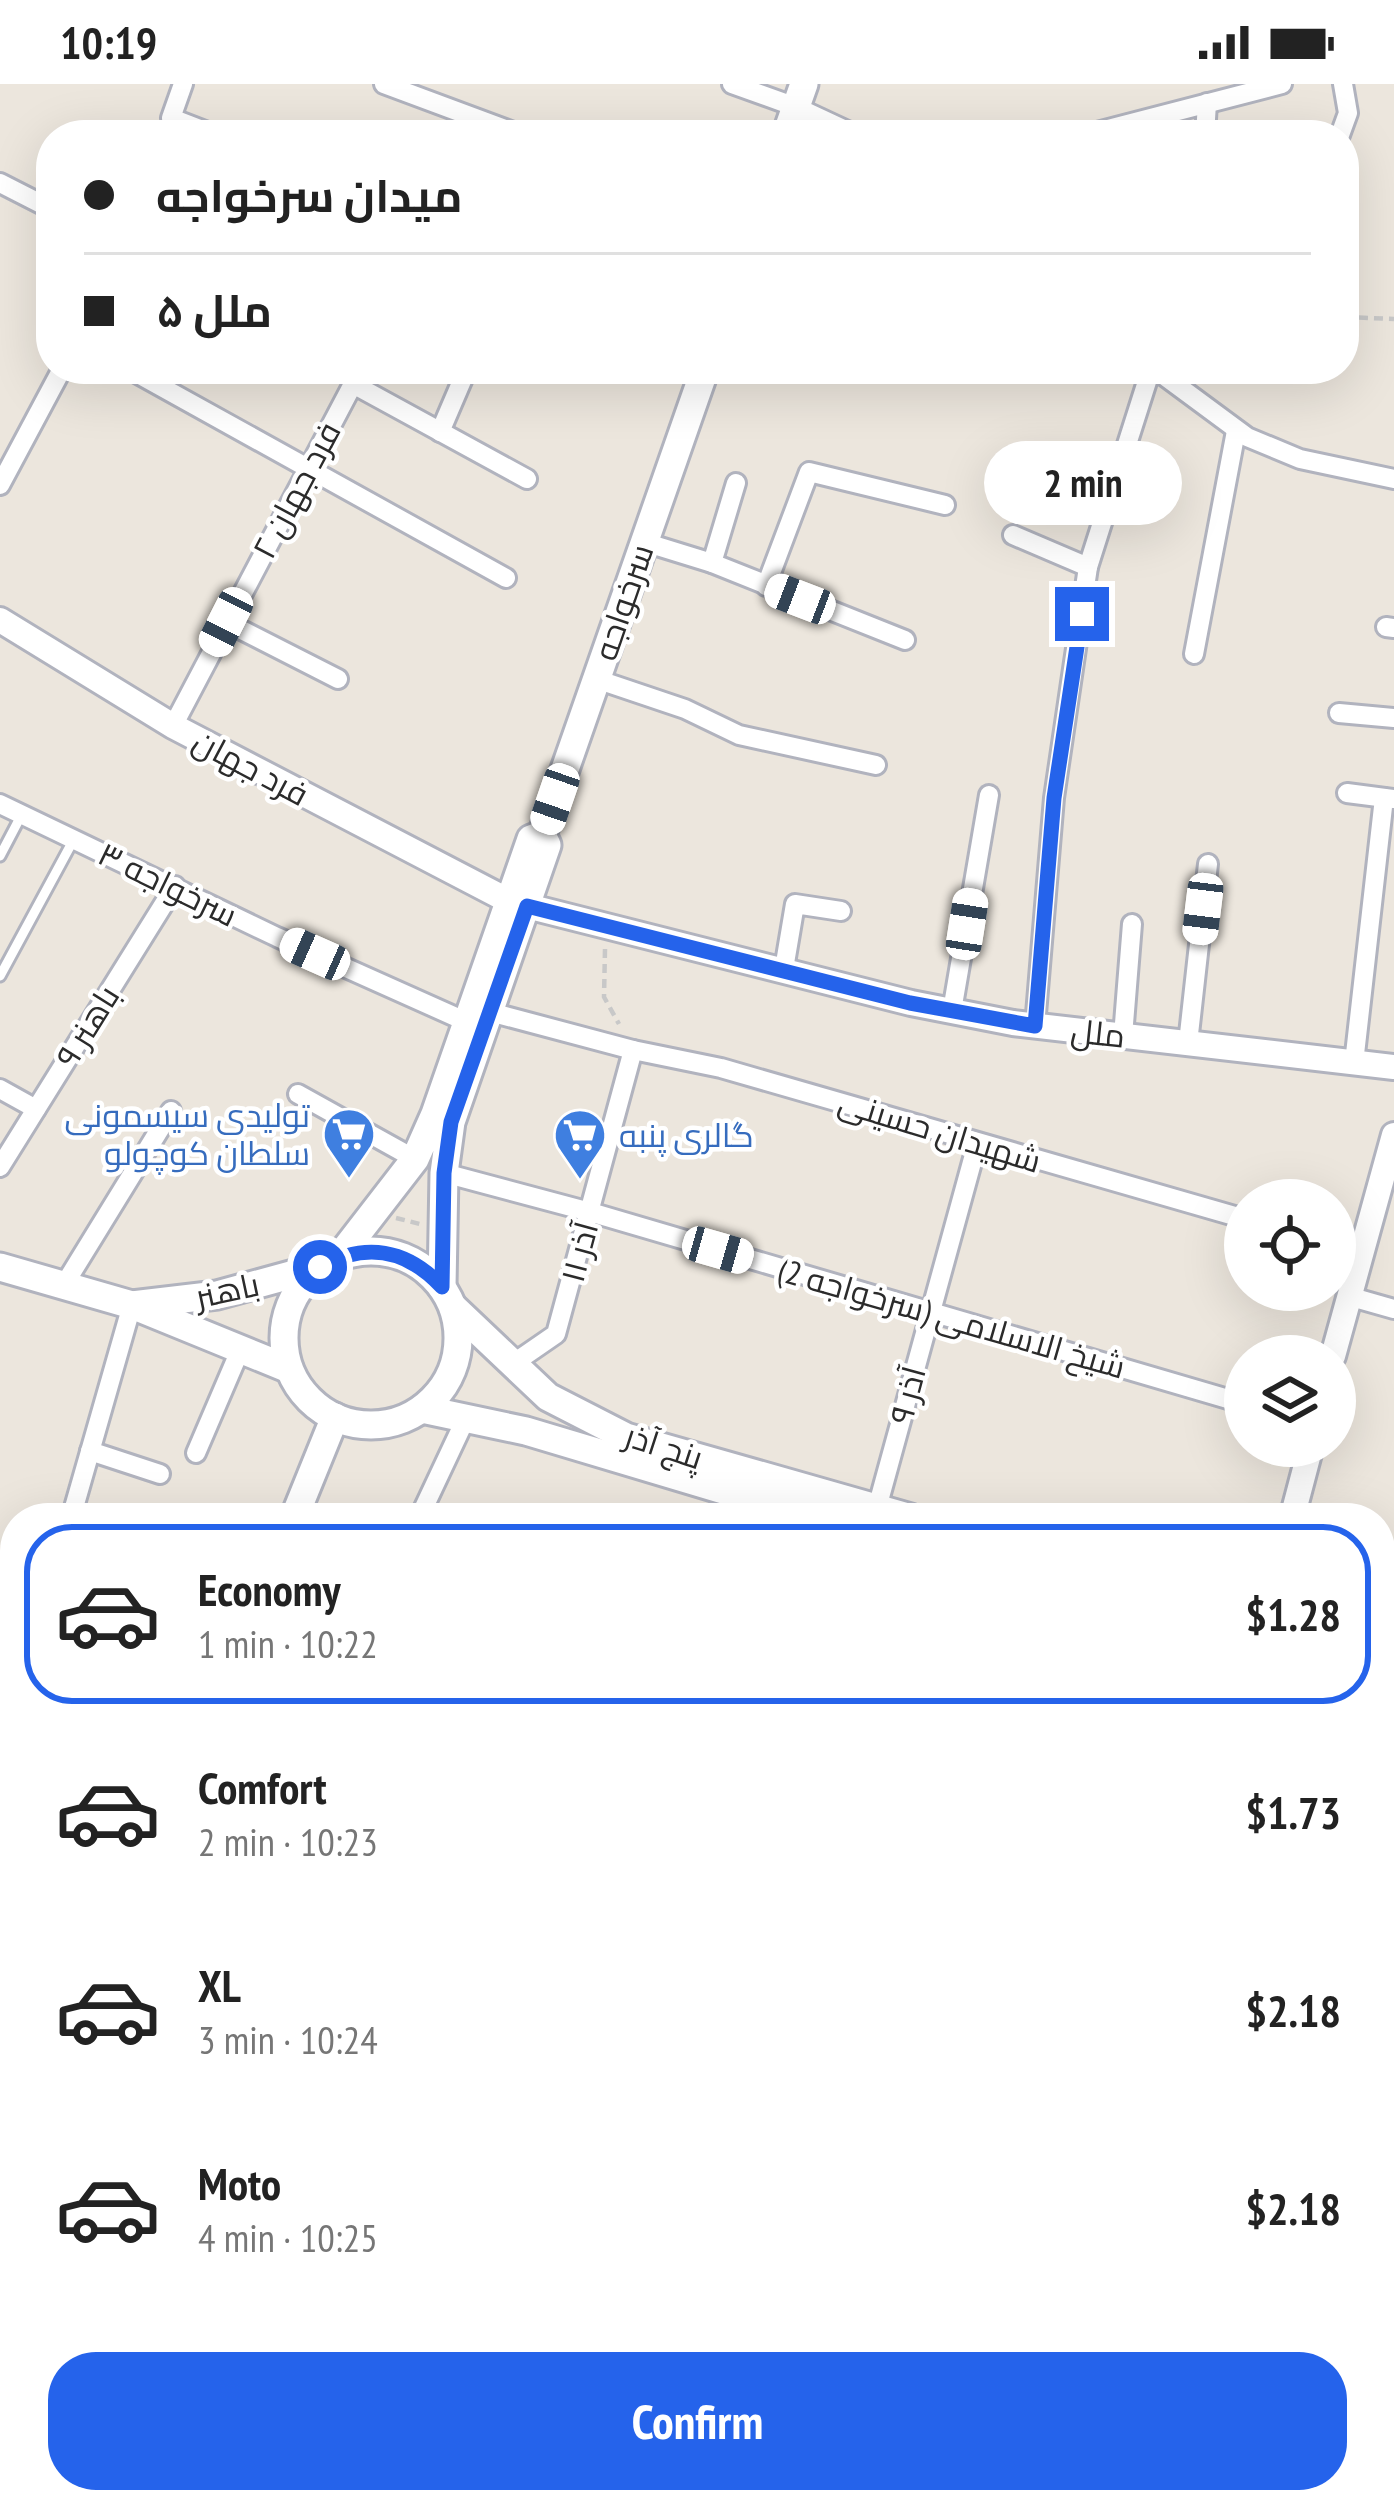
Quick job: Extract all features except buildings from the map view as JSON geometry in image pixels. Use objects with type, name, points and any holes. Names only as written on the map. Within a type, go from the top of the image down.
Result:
[{"type":"main road","name":"سرخواجه","points":[[330,1262],[415,1160],[478,1017],[700,384]]},
{"type":"main road","name":"سرخواجه","points":[[448,1297],[444,1173],[451,1122],[478,1017]]},
{"type":"main road","points":[[362,1251],[385,1252],[427,1270],[448,1297],[458,1330],[458,1352],[451,1374],[422,1409],[380,1425],[335,1418],[316,1406],[289,1369],[285,1324],[291,1302],[330,1262],[362,1251]]},
{"type":"main road","name":"باهنر","points":[[132,1305],[217,1295],[330,1262]]},
{"type":"main road","name":"باهنر","points":[[0,1267],[132,1305],[289,1369]]},
{"type":"main road","name":"پنج آذر","points":[[448,1297],[548,1397],[626,1437],[859,1503]]},
{"type":"main road","name":"پنج آذر","points":[[422,1409],[526,1430],[754,1503]]},
{"type":"main road","points":[[300,1503],[335,1418]]},
{"type":"street","points":[[177,120],[172,118],[183,84]]},
{"type":"street","points":[[384,84],[416,89],[487,120]]},
{"type":"street","points":[[733,84],[800,95],[835,120]]},
{"type":"street","points":[[1142,120],[1282,84]]},
{"type":"street","points":[[1343,84],[1345,120]]},
{"type":"street","points":[[1206,120],[1207,103]]},
{"type":"street","points":[[0,183],[36,201]]},
{"type":"street","points":[[0,485],[54,384]]},
{"type":"street","points":[[155,384],[506,578]]},
{"type":"street","name":"۲ فرد جهان","points":[[173,725],[353,384],[440,432]]},
{"type":"street","points":[[461,384],[440,432],[527,479]]},
{"type":"street","points":[[1035,1026],[1054,798],[1088,567],[1148,384]]},
{"type":"street","points":[[1173,384],[1236,431],[1300,459],[1394,479]]},
{"type":"street","points":[[1194,654],[1236,431]]},
{"type":"street","points":[[766,586],[809,472],[944,505]]},
{"type":"street","points":[[712,563],[736,483]]},
{"type":"street","points":[[1013,535],[1088,567]]},
{"type":"street","points":[[644,542],[712,563],[905,640]]},
{"type":"street","name":"فرد جهان","points":[[0,620],[173,725],[518,903]]},
{"type":"street","points":[[226,622],[338,679]]},
{"type":"street","points":[[596,679],[685,709],[739,735],[876,764]]},
{"type":"street","points":[[1340,713],[1394,718]]},
{"type":"street","points":[[952,1011],[989,794]]},
{"type":"street","points":[[1347,794],[1389,799],[1354,1063]]},
{"type":"street","name":"سرخواجه ۳","points":[[0,804],[175,886],[478,1017],[633,1050]]},
{"type":"street","points":[[1188,1043],[1208,865]]},
{"type":"street","name":"۹ باهنر","points":[[0,1167],[175,886]]},
{"type":"street","name":"ملل","points":[[518,903],[952,1011],[1035,1026],[1394,1067]]},
{"type":"street","points":[[784,969],[795,904],[841,911]]},
{"type":"street","points":[[1123,1036],[1132,925]]},
{"type":"street","name":"شهیدان حسینی","points":[[633,1050],[722,1068],[1224,1213]]},
{"type":"street","name":"آذر ۱۱","points":[[514,1363],[556,1334],[633,1050]]},
{"type":"street","points":[[0,1089],[36,1109]]},
{"type":"street","points":[[298,1094],[415,1160]]},
{"type":"street","points":[[64,1286],[170,1111]]},
{"type":"street","points":[[1356,1266],[1394,1135]]},
{"type":"street","name":"۹ آذر","points":[[878,1503],[977,1144]]},
{"type":"street","name":"شیخ الاسلامی (سرخواجه 2)","points":[[444,1173],[1224,1398]]},
{"type":"street","points":[[1356,1250],[1360,1251]]},
{"type":"street","points":[[1356,1298],[1394,1309]]},
{"type":"street","points":[[75,1503],[132,1305]]},
{"type":"street","points":[[196,1454],[241,1348]]},
{"type":"street","points":[[426,1503],[466,1418]]},
{"type":"street","points":[[90,1451],[160,1474]]},
{"type":"street","points":[[1296,1503],[1305,1467]]},
{"type":"lane","points":[[0,856],[22,814]]},
{"type":"lane","points":[[0,976],[74,839]]},
{"type":"path","points":[[1359,318],[1394,320]]},
{"type":"path","points":[[606,924],[604,997],[633,1050]]},
{"type":"path","points":[[374,1213],[443,1229]]},
{"type":"place","name":"تولیدی سیسمونی سلطان کوچولو","points":[[349,1180]]},
{"type":"place","name":"گالری پنبه","points":[[580,1181]]},
{"type":"route","points":[[320,1267],[340,1256],[385,1252],[427,1270],[442,1287],[444,1173],[451,1122],[527,906],[910,1003],[1035,1026],[1054,798],[1082,614]]}]
